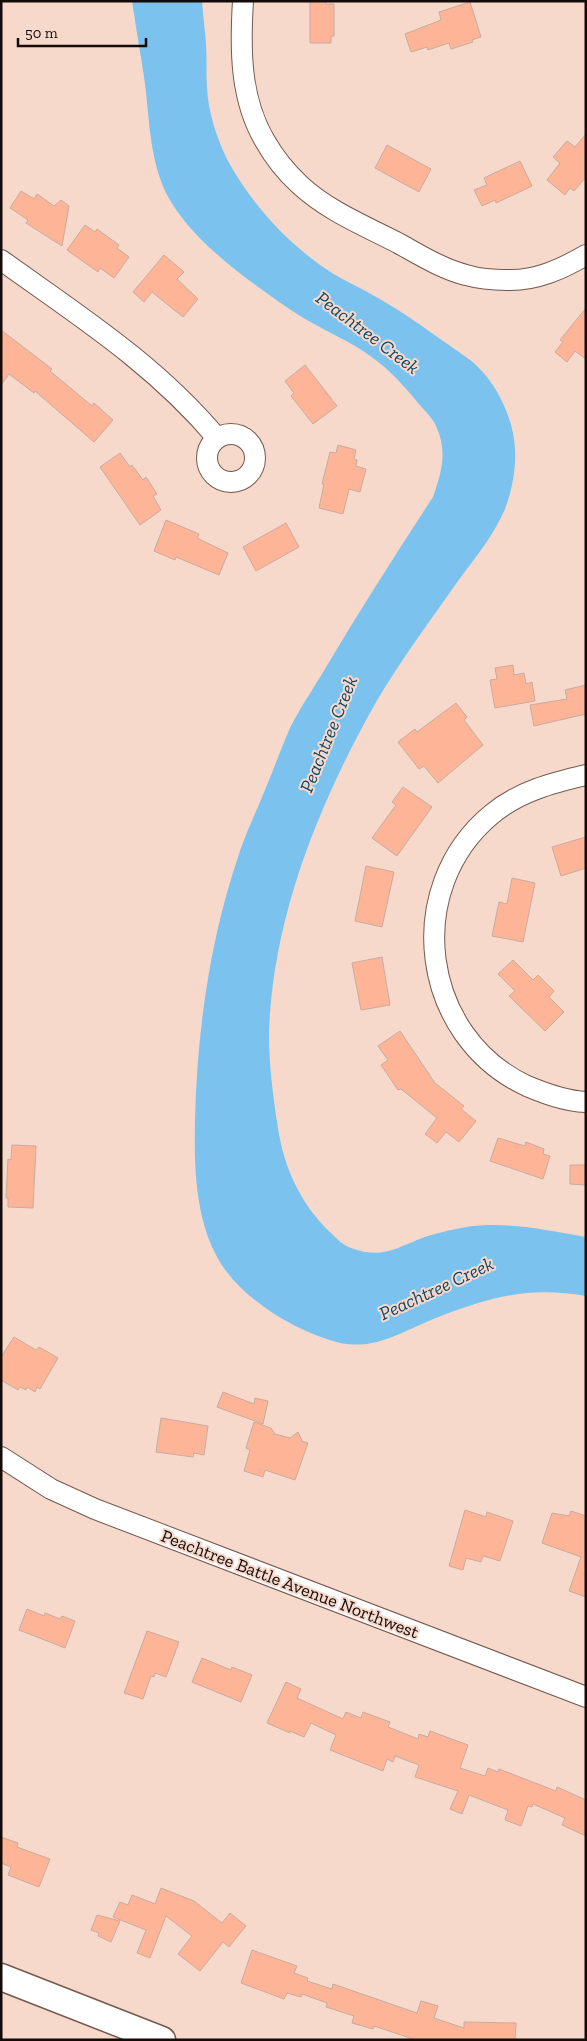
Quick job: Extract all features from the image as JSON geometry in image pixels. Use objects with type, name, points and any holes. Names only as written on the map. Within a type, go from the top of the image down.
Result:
[{"type":"street","points":[[243,1],[241,39],[244,78],[248,100],[264,140],[276,158],[300,185],[332,209],[445,268],[485,279],[510,280],[539,276],[563,268],[586,255]]},
{"type":"street","points":[[1,260],[126,348],[192,408],[217,438]]},
{"type":"street","points":[[586,775],[546,784],[518,797],[492,814],[470,836],[452,865],[440,893],[434,924],[434,955],[441,988],[456,1022],[480,1053],[510,1078],[546,1095],[586,1102]]},
{"type":"street","name":"Peachtree Battle Avenue Northwest","points":[[1,1457],[51,1489],[95,1509],[586,1697]]},
{"type":"street","points":[[1,1977],[162,2040]]},
{"type":"water","name":"Peachtree Creek","points":[[132,1],[202,1],[211,116],[228,161],[248,193],[273,223],[316,262],[396,309],[477,366],[490,380],[500,397],[513,433],[515,462],[513,481],[501,519],[409,651],[374,705],[328,797],[298,874],[278,953],[272,993],[269,1034],[276,1116],[289,1171],[303,1198],[320,1222],[343,1244],[369,1253],[385,1252],[435,1234],[481,1225],[526,1227],[586,1237],[586,1296],[546,1292],[510,1295],[474,1304],[388,1339],[363,1344],[336,1342],[301,1329],[284,1320],[250,1296],[224,1268],[208,1238],[197,1188],[196,1087],[207,986],[220,919],[229,886],[245,836],[290,728],[364,604],[433,497],[441,469],[442,452],[439,434],[429,415],[386,368],[371,356],[300,316],[226,262],[197,235],[173,205],[165,191],[155,162]]},
{"type":"building","points":[[310,1],[326,1],[326,4],[334,4],[334,36],[331,36],[331,43],[310,43]]},
{"type":"building","points":[[470,2],[481,37],[472,40],[473,42],[451,49],[449,43],[428,50],[427,47],[411,52],[405,34],[441,20],[439,12]]},
{"type":"building","points":[[586,134],[586,177],[574,191],[570,188],[565,195],[547,180],[560,163],[553,157],[567,141],[575,147]]},
{"type":"building","points":[[387,145],[431,169],[419,192],[375,168]]},
{"type":"building","points":[[520,161],[532,186],[496,203],[495,200],[482,206],[474,190],[487,185],[484,178]]},
{"type":"building","points":[[21,191],[34,199],[37,194],[54,206],[61,200],[69,206],[62,246],[26,223],[28,220],[10,208]]},
{"type":"building","points":[[85,225],[95,232],[97,229],[119,245],[117,248],[129,257],[114,278],[100,268],[98,272],[67,250]]},
{"type":"building","points":[[164,255],[184,272],[177,279],[198,299],[183,317],[152,292],[144,302],[133,292]]},
{"type":"building","points":[[586,308],[586,359],[575,351],[567,362],[555,352],[563,342],[560,340]]},
{"type":"building","points":[[1,330],[52,369],[50,371],[92,406],[94,403],[113,420],[94,442],[35,391],[34,393],[9,374],[1,385]]},
{"type":"building","points":[[305,365],[337,406],[313,424],[291,396],[294,393],[285,381]]},
{"type":"building","points":[[338,445],[356,450],[354,459],[357,460],[356,466],[366,469],[360,492],[349,489],[343,514],[319,508],[324,484],[322,484],[330,452],[336,453]]},
{"type":"building","points":[[120,453],[143,480],[146,477],[157,494],[153,496],[161,510],[140,525],[100,467]]},
{"type":"building","points":[[166,520],[199,534],[197,538],[228,553],[219,575],[176,557],[175,560],[154,551]]},
{"type":"building","points":[[286,523],[299,547],[256,571],[243,547]]},
{"type":"building","points":[[513,665],[514,675],[524,673],[526,684],[532,682],[535,701],[495,708],[490,680],[497,679],[495,668]]},
{"type":"building","points":[[586,685],[586,714],[534,726],[530,705],[567,699],[565,690]]},
{"type":"building","points":[[456,703],[467,717],[464,720],[483,745],[438,783],[424,766],[419,769],[398,742],[415,729],[417,732]]},
{"type":"building","points":[[403,787],[432,807],[397,856],[372,838],[396,805],[392,802]]},
{"type":"building","points":[[586,837],[586,868],[561,876],[552,847]]},
{"type":"building","points":[[366,866],[394,872],[382,927],[355,921]]},
{"type":"building","points":[[512,878],[535,883],[523,942],[492,936],[499,902],[507,904]]},
{"type":"building","points":[[382,957],[390,1005],[361,1010],[352,963]]},
{"type":"building","points":[[513,960],[533,980],[538,975],[554,991],[549,997],[564,1012],[545,1031],[509,996],[515,991],[498,974]]},
{"type":"building","points":[[400,1031],[435,1083],[464,1106],[461,1109],[476,1121],[459,1142],[446,1132],[437,1143],[425,1134],[437,1118],[401,1089],[398,1090],[381,1065],[388,1060],[378,1046]]},
{"type":"building","points":[[498,1138],[525,1146],[526,1142],[544,1149],[543,1154],[550,1156],[543,1179],[490,1161]]},
{"type":"building","points":[[12,1145],[36,1146],[33,1208],[8,1207],[8,1198],[6,1198],[8,1159],[11,1160]]},
{"type":"building","points":[[570,1165],[586,1165],[586,1185],[570,1184]]},
{"type":"building","points":[[14,1337],[36,1350],[39,1347],[58,1358],[40,1389],[37,1387],[35,1392],[27,1387],[26,1390],[20,1387],[18,1390],[1,1380],[1,1357]]},
{"type":"building","points":[[223,1392],[254,1404],[255,1398],[268,1401],[263,1424],[217,1407]]},
{"type":"building","points":[[161,1418],[208,1426],[204,1455],[194,1453],[193,1457],[156,1452]]},
{"type":"building","points":[[254,1422],[271,1428],[275,1434],[290,1438],[298,1432],[302,1441],[308,1443],[295,1480],[265,1470],[263,1477],[244,1471],[250,1450],[246,1448]]},
{"type":"building","points":[[465,1510],[486,1517],[487,1512],[513,1521],[500,1561],[483,1556],[481,1562],[466,1558],[463,1570],[449,1566]]},
{"type":"building","points":[[571,1511],[586,1516],[586,1597],[569,1591],[581,1557],[542,1543],[552,1513],[569,1516]]},
{"type":"building","points":[[27,1609],[44,1616],[45,1613],[60,1619],[62,1616],[75,1621],[65,1648],[19,1630]]},
{"type":"building","points":[[147,1631],[179,1642],[166,1677],[155,1673],[154,1677],[151,1676],[143,1699],[124,1693]]},
{"type":"building","points":[[202,1658],[231,1670],[232,1667],[252,1675],[241,1702],[192,1682]]},
{"type":"building","points":[[286,1682],[301,1689],[297,1698],[343,1719],[346,1712],[361,1718],[363,1712],[390,1722],[388,1727],[418,1739],[419,1734],[428,1737],[430,1731],[468,1745],[460,1768],[485,1776],[488,1768],[498,1772],[499,1769],[556,1791],[557,1787],[586,1800],[586,1836],[562,1825],[565,1818],[533,1804],[532,1807],[528,1806],[521,1826],[505,1820],[508,1810],[469,1795],[462,1814],[450,1809],[458,1791],[415,1777],[419,1765],[395,1756],[393,1762],[387,1759],[383,1771],[330,1750],[336,1735],[311,1723],[304,1737],[267,1723]]},
{"type":"building","points":[[1,1837],[18,1843],[17,1847],[50,1859],[39,1887],[8,1875],[11,1867],[1,1863]]},
{"type":"building","points":[[161,1888],[194,1901],[222,1923],[230,1913],[246,1926],[229,1947],[223,1942],[200,1971],[178,1954],[192,1936],[166,1916],[150,1958],[137,1953],[146,1930],[113,1917],[120,1902],[128,1905],[132,1895],[155,1904]]},
{"type":"building","points":[[97,1915],[120,1921],[111,1942],[98,1936],[99,1933],[91,1930]]},
{"type":"building","points":[[252,1950],[297,1966],[294,1973],[308,1978],[307,1981],[332,1989],[333,1984],[417,2013],[421,2001],[438,2006],[434,2018],[464,2028],[464,2022],[516,2023],[515,2040],[416,2040],[374,2026],[373,2029],[352,2023],[354,2016],[326,2007],[327,2003],[302,1994],[301,1997],[287,1993],[284,1999],[241,1983]]}]
